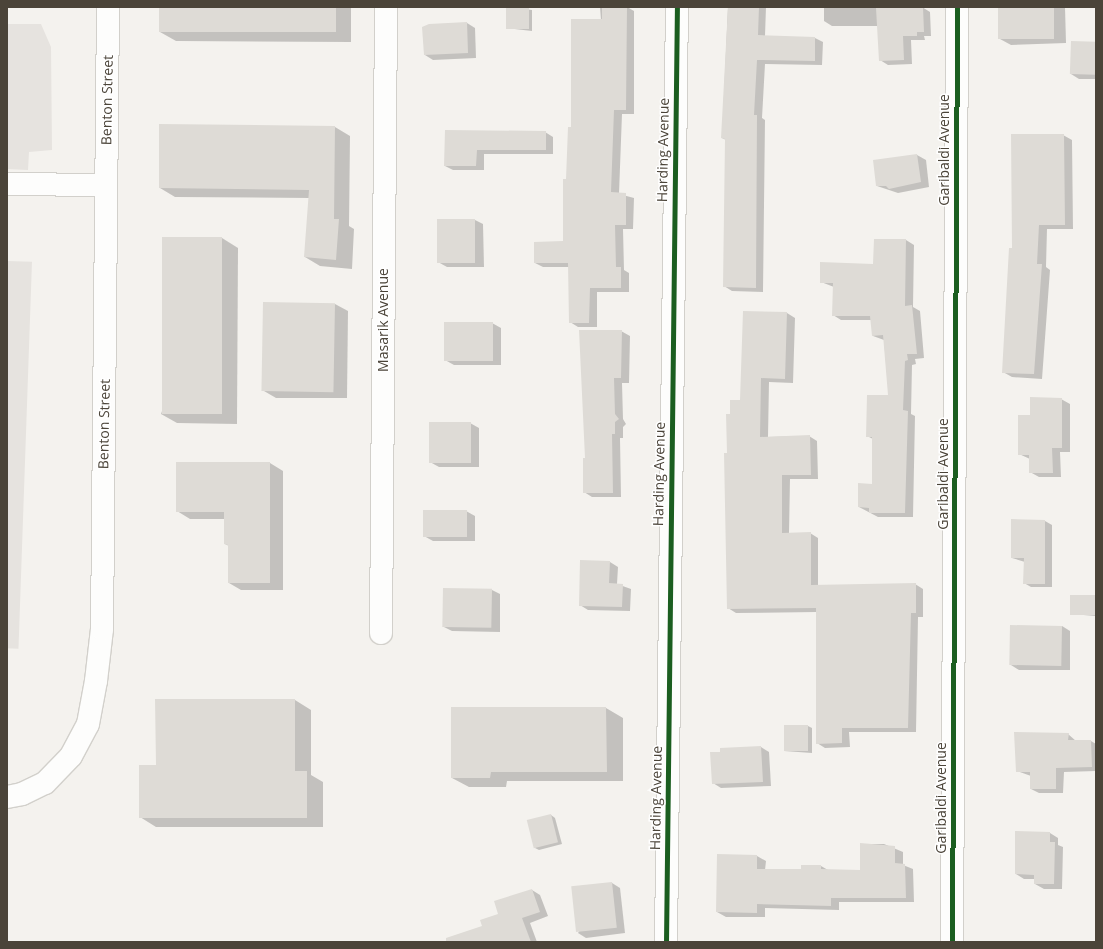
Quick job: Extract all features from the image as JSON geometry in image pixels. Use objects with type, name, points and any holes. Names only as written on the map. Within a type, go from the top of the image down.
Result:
[{"type":"street","name":"Benton Street","points":[[7,797],[22,794],[45,783],[71,756],[88,724],[96,681],[102,629],[108,7]]},
{"type":"street","name":"Masarik Avenue","points":[[380,634],[386,7]]},
{"type":"street","name":"Harding Avenue","points":[[666,942],[677,7]]},
{"type":"street","name":"Garibaldi Avenue","points":[[952,942],[957,7]]},
{"type":"street","points":[[7,184],[106,185]]},
{"type":"shaded area","points":[[7,24],[41,24],[51,47],[52,150],[29,152],[28,170],[7,169]]},
{"type":"shaded area","points":[[7,261],[32,262],[18,649],[7,648]]},
{"type":"building","points":[[159,7],[336,7],[336,32],[159,32]]},
{"type":"building","points":[[506,7],[529,7],[529,29],[506,29]]},
{"type":"building","points":[[602,7],[627,7],[626,110],[614,110],[611,192],[626,193],[626,225],[615,225],[616,267],[621,267],[621,288],[590,288],[589,323],[569,323],[568,263],[534,263],[534,242],[563,241],[563,179],[566,179],[568,127],[571,127],[571,19],[602,19]]},
{"type":"building","points":[[728,7],[759,7],[758,35],[815,37],[815,61],[757,60],[754,115],[757,115],[756,288],[723,287],[725,139],[721,138]]},
{"type":"building","points":[[923,7],[924,32],[917,32],[917,36],[903,36],[904,60],[879,61],[876,8]]},
{"type":"building","points":[[998,7],[1054,7],[1054,39],[998,39]]},
{"type":"building","points":[[467,22],[468,53],[424,55],[422,27],[429,24]]},
{"type":"building","points":[[1071,41],[1096,42],[1095,75],[1070,74]]},
{"type":"building","points":[[159,124],[335,126],[334,219],[339,219],[336,260],[304,257],[309,190],[159,188]]},
{"type":"building","points":[[445,130],[546,131],[546,150],[477,150],[476,166],[444,166]]},
{"type":"building","points":[[1011,134],[1064,134],[1065,225],[1039,225],[1037,264],[1042,264],[1034,374],[1002,373],[1009,248],[1012,248]]},
{"type":"building","points":[[917,154],[921,182],[889,189],[886,186],[876,186],[873,160]]},
{"type":"building","points":[[437,219],[475,219],[475,263],[437,263]]},
{"type":"building","points":[[162,237],[222,237],[222,414],[162,414]]},
{"type":"building","points":[[874,239],[906,239],[905,306],[912,305],[917,354],[907,354],[908,360],[905,361],[903,410],[908,411],[905,513],[869,513],[869,508],[858,507],[858,483],[872,484],[872,437],[866,437],[867,395],[888,395],[883,335],[872,336],[870,316],[832,316],[833,283],[820,283],[820,262],[873,264]]},
{"type":"building","points":[[263,302],[335,303],[333,392],[261,391]]},
{"type":"building","points":[[743,311],[787,312],[785,379],[761,378],[760,437],[810,435],[811,475],[782,475],[782,533],[811,532],[811,585],[916,583],[916,613],[911,613],[908,728],[842,728],[842,743],[816,744],[816,608],[727,609],[724,453],[727,453],[726,414],[730,414],[730,400],[740,400]]},
{"type":"building","points":[[444,322],[493,322],[493,361],[444,361]]},
{"type":"building","points":[[579,330],[622,330],[621,378],[614,378],[615,414],[619,419],[615,422],[615,434],[612,434],[613,493],[583,493],[583,458],[585,458]]},
{"type":"building","points":[[1030,397],[1062,398],[1062,448],[1052,448],[1053,473],[1029,473],[1029,455],[1018,455],[1018,415],[1030,415]]},
{"type":"building","points":[[429,422],[471,422],[471,463],[429,463]]},
{"type":"building","points":[[176,462],[270,462],[270,583],[228,583],[228,545],[224,544],[224,512],[176,512]]},
{"type":"building","points":[[423,510],[467,510],[467,537],[423,537]]},
{"type":"building","points":[[1011,519],[1045,520],[1045,584],[1023,584],[1024,558],[1011,558]]},
{"type":"building","points":[[580,560],[610,561],[609,583],[623,584],[622,607],[579,606]]},
{"type":"building","points":[[443,588],[492,589],[491,628],[442,627]]},
{"type":"building","points":[[1070,595],[1095,595],[1095,615],[1070,615]]},
{"type":"building","points":[[1010,625],[1062,626],[1061,666],[1009,665]]},
{"type":"building","points":[[155,699],[295,699],[295,771],[307,771],[307,818],[139,818],[139,765],[156,765]]},
{"type":"building","points":[[451,707],[606,707],[607,772],[491,772],[490,778],[451,778]]},
{"type":"building","points":[[784,725],[808,725],[808,751],[784,751]]},
{"type":"building","points":[[1014,732],[1069,733],[1068,740],[1091,740],[1092,767],[1056,768],[1056,789],[1030,789],[1030,772],[1016,772]]},
{"type":"building","points":[[761,746],[763,782],[712,784],[710,752],[720,752],[720,748]]},
{"type":"building","points":[[551,814],[558,842],[534,848],[527,820]]},
{"type":"building","points":[[1015,831],[1050,832],[1050,842],[1055,842],[1054,884],[1034,884],[1034,875],[1015,874]]},
{"type":"building","points":[[860,843],[895,846],[895,863],[905,864],[906,898],[831,898],[831,906],[757,904],[757,913],[716,912],[717,854],[757,855],[757,869],[801,869],[801,865],[821,865],[821,869],[860,870]]},
{"type":"building","points":[[612,882],[617,928],[576,932],[571,886]]},
{"type":"building","points":[[532,889],[540,912],[522,918],[531,942],[446,942],[446,938],[482,926],[480,920],[498,914],[494,901]]},
{"type":"cycle path","points":[[666,942],[677,7]]},
{"type":"cycle path","points":[[952,942],[957,7]]}]
